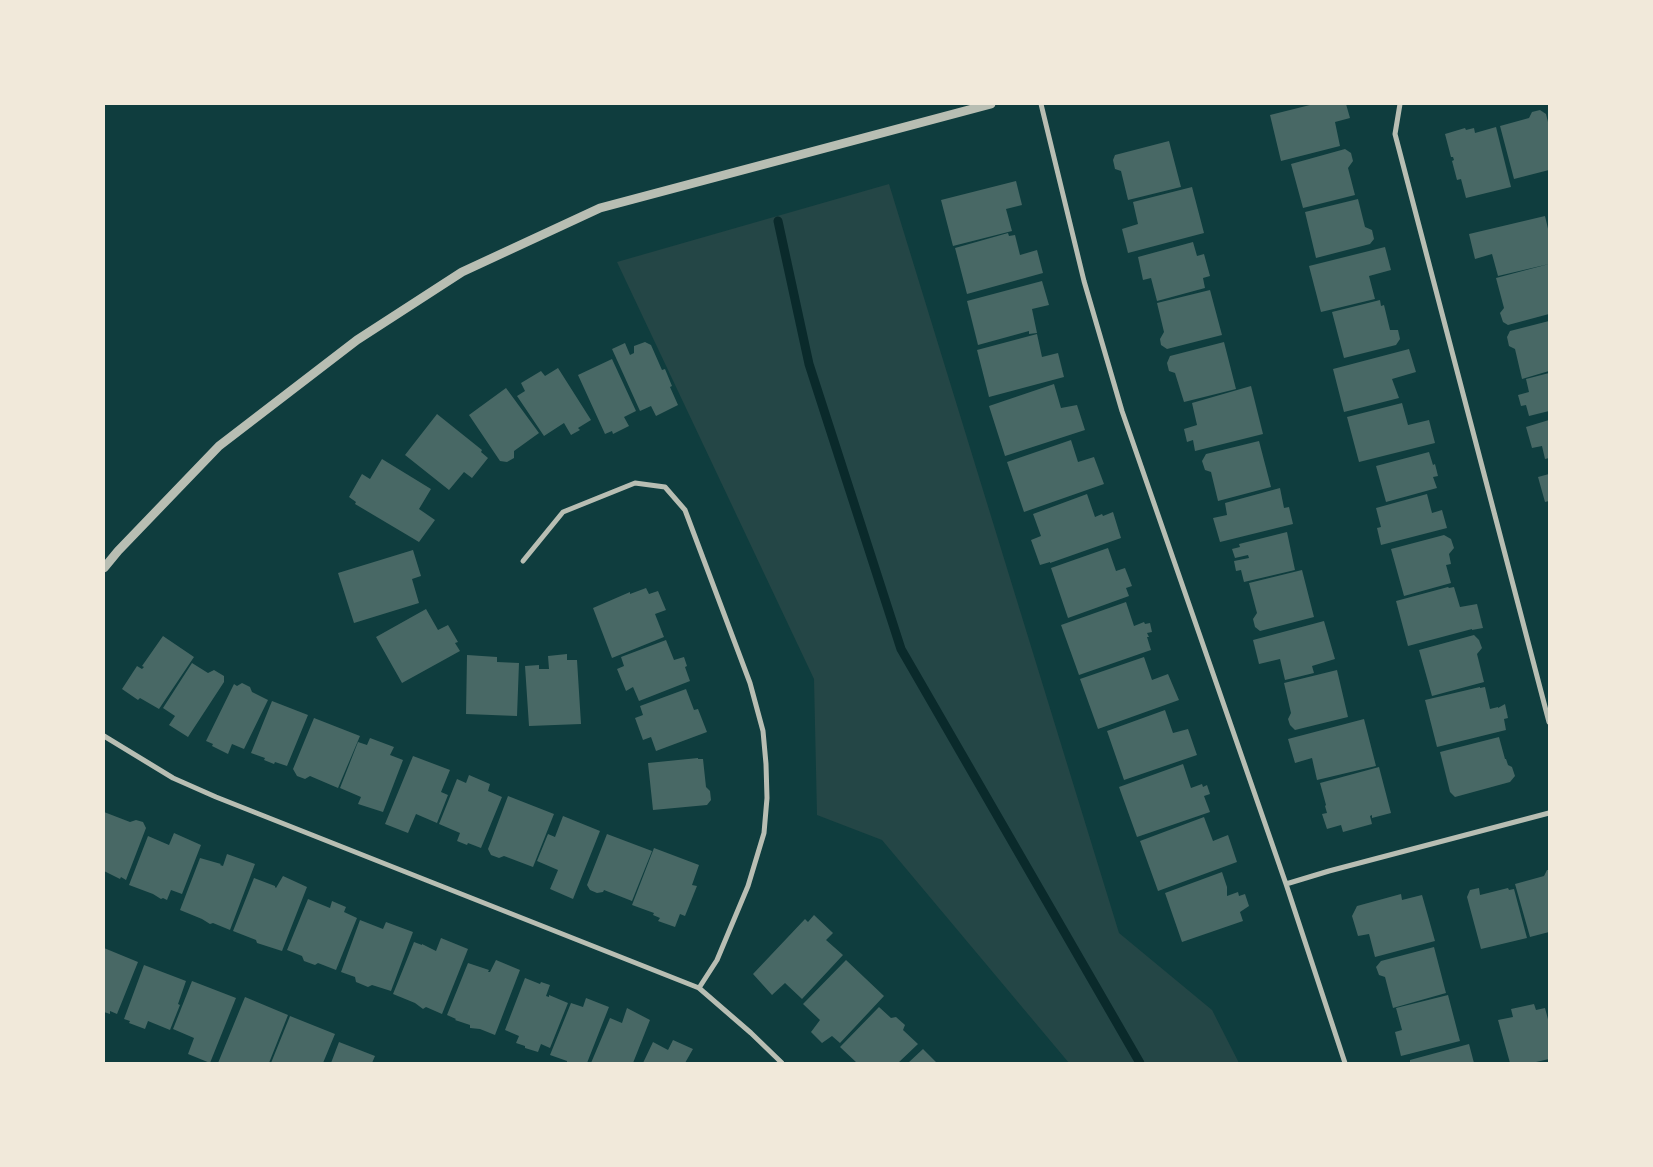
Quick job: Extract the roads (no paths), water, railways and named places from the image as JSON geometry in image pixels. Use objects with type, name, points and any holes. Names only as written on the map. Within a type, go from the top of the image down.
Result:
[{"type":"street","points":[[104,568],[219,446],[356,340],[462,272],[600,208],[991,104]]},
{"type":"street","points":[[1042,104],[1084,281],[1122,411],[1286,884],[1345,1063]]},
{"type":"street","points":[[1400,104],[1395,134],[1549,722]]},
{"type":"street","points":[[523,561],[563,512],[634,483],[665,487],[685,510],[750,683],[763,731],[767,798],[764,833],[748,886],[717,960],[699,988]]},
{"type":"street","points":[[104,736],[173,778],[216,797],[699,988],[752,1033],[782,1063]]},
{"type":"street","points":[[1286,884],[1549,813]]},
{"type":"waterway","points":[[778,221],[809,364],[901,649],[1140,1063]]}]
